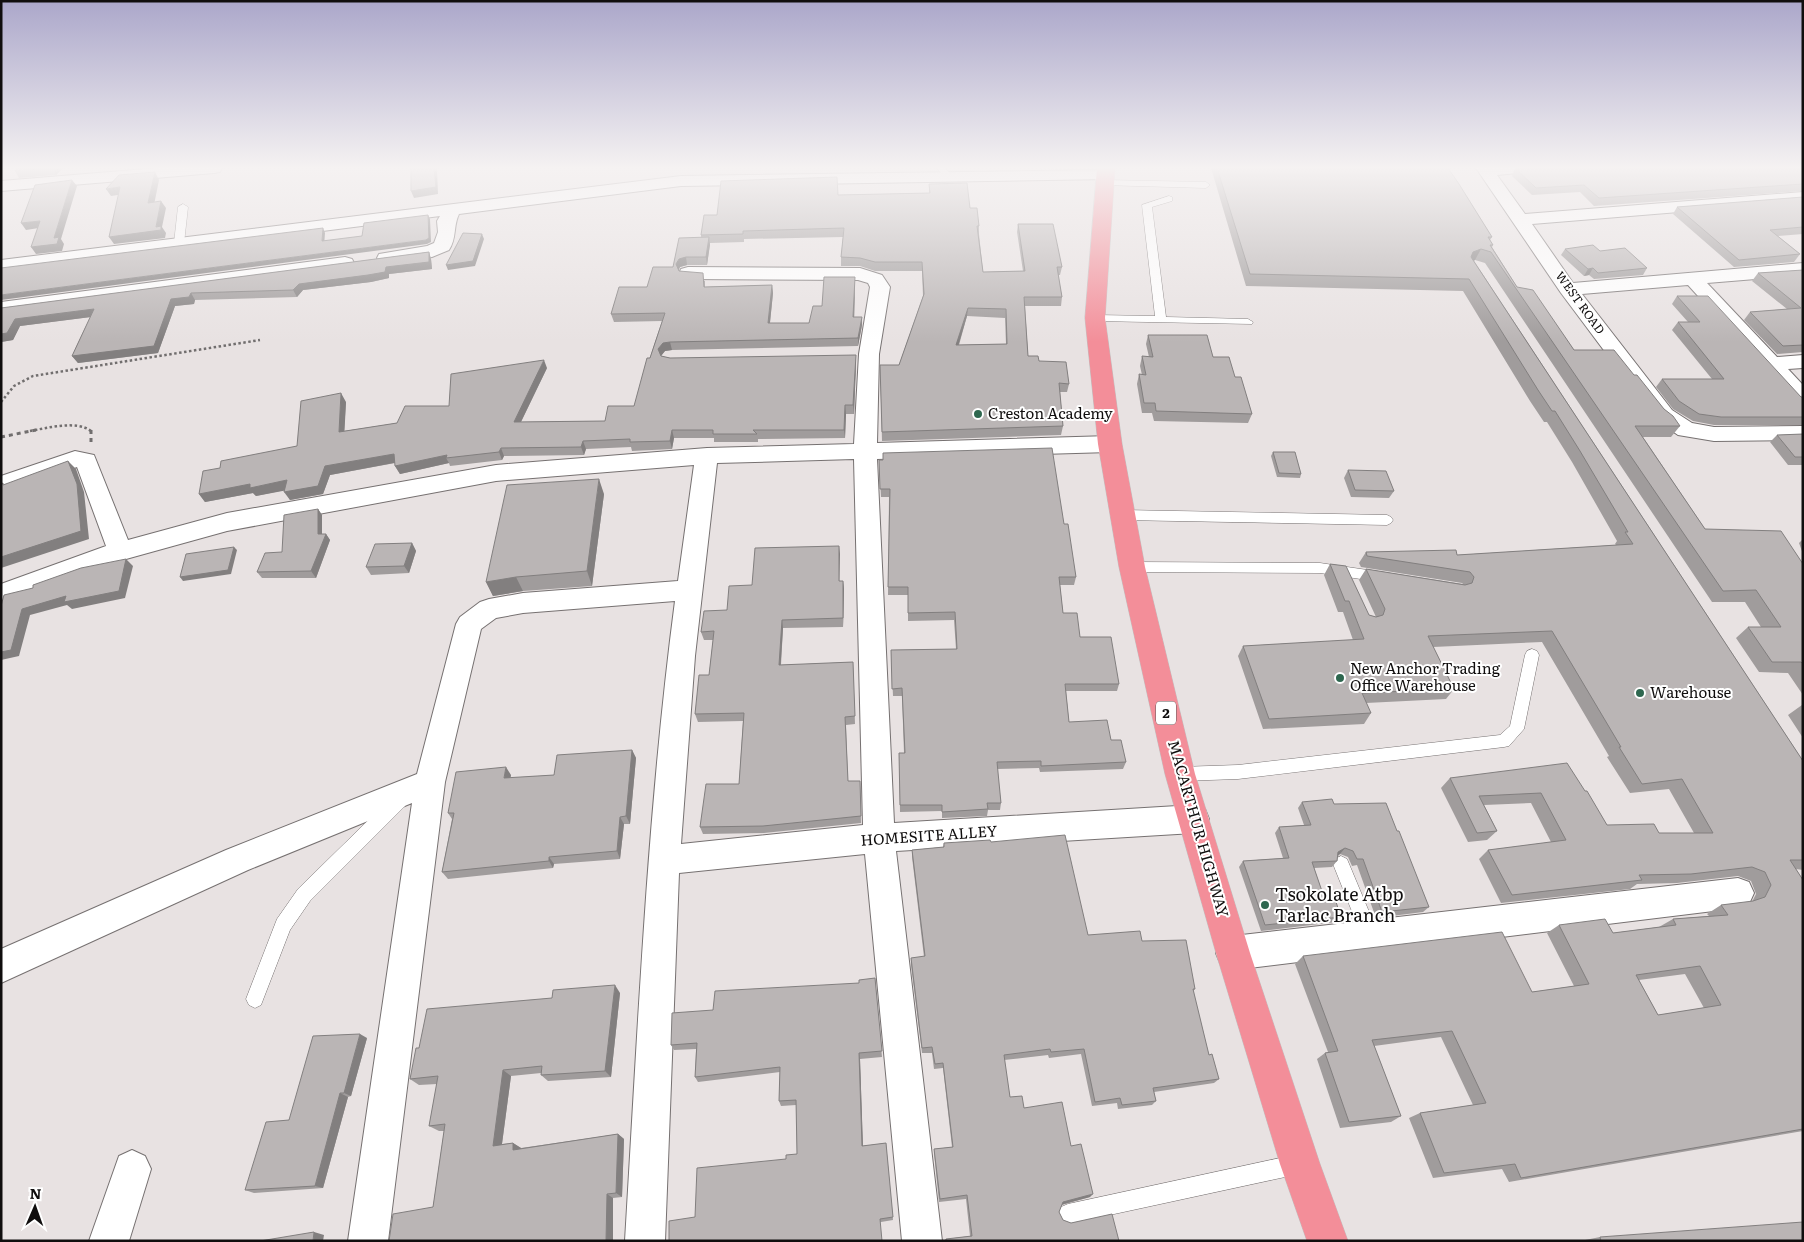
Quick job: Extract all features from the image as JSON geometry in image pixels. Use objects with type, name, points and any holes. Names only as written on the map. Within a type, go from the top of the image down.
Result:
[{"type":"highway","name":"MACARTHUR HIGHWAY","points":[[1101,226],[1095,318],[1110,444],[1132,567],[1180,774],[1233,953],[1300,1164],[1328,1241]]},
{"type":"street","points":[[1,266],[312,226]]},
{"type":"street","points":[[1,308],[432,251],[442,246],[447,232],[446,226]]},
{"type":"street","points":[[447,232],[456,226]]},
{"type":"street","name":"WEST ROAD","points":[[1524,226],[1568,289],[1664,415],[1686,430],[1714,434],[1803,433]]},
{"type":"street","points":[[1568,289],[1803,269]]},
{"type":"street","points":[[688,273],[838,272],[860,274],[876,279],[880,287],[859,355],[865,452],[879,838],[922,1241]]},
{"type":"street","points":[[1693,279],[1803,398]]},
{"type":"street","points":[[1772,364],[1803,361]]},
{"type":"street","points":[[1,594],[120,551],[227,522],[496,473],[707,456],[1110,444]]},
{"type":"street","points":[[645,1241],[665,860],[675,724],[689,590],[707,456]]},
{"type":"street","points":[[1,485],[75,459],[86,461],[120,551]]},
{"type":"street","points":[[368,1241],[419,787],[470,624],[489,609],[522,602],[689,590]]},
{"type":"street","points":[[1,966],[237,860],[419,787]]},
{"type":"street","name":"HOMESITE ALLEY","points":[[665,860],[879,838],[1194,819]]},
{"type":"street","points":[[1233,953],[1738,893]]},
{"type":"street","points":[[109,1241],[132,1169]]},
{"type":"lane","points":[[179,243],[181,226]]},
{"type":"lane","points":[[1150,226],[1161,320]]},
{"type":"lane","points":[[1095,318],[1248,322]]},
{"type":"lane","points":[[1122,515],[1387,520]]},
{"type":"lane","points":[[1132,567],[1320,568],[1392,579]]},
{"type":"lane","points":[[1346,572],[1353,588]]},
{"type":"lane","points":[[1180,774],[1238,772],[1504,741],[1518,729],[1532,656]]},
{"type":"lane","points":[[255,999],[283,925],[304,895],[419,787]]},
{"type":"lane","points":[[1341,864],[1371,938]]},
{"type":"lane","points":[[1068,1214],[1300,1164]]},
{"type":"path","points":[[1,402],[14,386],[33,376],[260,340]]},
{"type":"path","points":[[1,437],[67,427],[84,427],[91,430],[90,471]]},
{"type":"building","points":[[38,226],[58,226],[54,238],[59,237],[57,244],[31,247]]},
{"type":"building","points":[[111,226],[161,226],[161,230],[109,237]]},
{"type":"building","points":[[364,226],[428,226],[429,238],[426,240],[1,295],[1,268],[323,228],[322,241],[362,236]]},
{"type":"building","points":[[702,226],[979,226],[977,226],[983,272],[1025,271],[1018,226],[1053,226],[1062,267],[1057,267],[1062,297],[1024,297],[1028,356],[1038,356],[1039,361],[1066,362],[1069,384],[1059,383],[1063,426],[882,432],[880,365],[899,365],[924,294],[922,262],[875,262],[860,258],[841,257],[844,228],[743,231],[743,234],[701,235]],"holes":[[[968,308],[1006,309],[1007,344],[956,345]]]},
{"type":"building","points":[[1235,226],[1485,226],[1492,237],[1488,237],[1493,245],[1490,245],[1517,287],[1533,290],[1574,350],[1614,350],[1664,409],[1673,416],[1680,426],[1635,426],[1705,529],[1781,531],[1803,564],[1803,664],[1801,662],[1772,662],[1748,627],[1781,627],[1756,590],[1723,591],[1491,252],[1481,249],[1473,252],[1471,257],[1803,761],[1803,860],[1790,860],[1803,880],[1803,1129],[1521,1178],[1515,1164],[1444,1173],[1420,1113],[1486,1103],[1452,1031],[1372,1040],[1401,1116],[1349,1122],[1325,1053],[1338,1051],[1303,956],[1502,932],[1532,992],[1589,984],[1559,925],[1605,919],[1613,933],[1676,925],[1673,919],[1728,915],[1721,905],[1753,901],[1765,897],[1771,885],[1765,872],[1752,867],[1691,874],[1639,875],[1642,880],[1512,895],[1488,850],[1566,840],[1541,793],[1479,796],[1497,831],[1477,833],[1450,778],[1567,763],[1585,791],[1587,791],[1607,825],[1654,824],[1659,833],[1713,833],[1682,779],[1642,784],[1552,631],[1428,636],[1454,689],[1362,693],[1371,713],[1269,719],[1243,646],[1364,639],[1349,601],[1345,601],[1330,564],[1346,566],[1369,615],[1376,617],[1383,615],[1385,609],[1366,569],[1465,585],[1472,583],[1474,577],[1470,572],[1367,556],[1366,552],[1456,550],[1457,555],[1633,544],[1625,532],[1628,532],[1580,451],[1555,411],[1552,411],[1538,390],[1469,279],[1250,274]],"holes":[[[1700,966],[1721,1005],[1658,1015],[1636,975]]]},
{"type":"building","points":[[1699,226],[1803,226],[1770,230],[1800,254],[1739,260]]},
{"type":"building","points":[[463,233],[482,234],[473,261],[446,265]]},
{"type":"building","points":[[709,237],[706,257],[679,259],[676,264],[679,271],[703,273],[704,287],[772,285],[768,323],[809,323],[813,306],[822,306],[824,277],[855,277],[853,317],[862,317],[858,338],[670,342],[663,343],[658,349],[661,356],[670,358],[856,355],[853,405],[845,405],[844,430],[753,430],[757,434],[713,434],[713,430],[672,430],[670,441],[630,442],[630,439],[583,441],[581,447],[501,448],[499,452],[446,458],[447,455],[395,466],[394,454],[325,466],[318,486],[284,492],[287,480],[250,488],[250,484],[199,494],[203,471],[220,468],[221,461],[297,446],[301,401],[341,393],[339,432],[397,423],[405,406],[449,406],[451,374],[544,360],[514,422],[605,421],[608,406],[634,406],[647,358],[650,358],[665,313],[611,314],[619,287],[647,287],[653,267],[673,267],[679,238]]},
{"type":"building","points":[[1593,245],[1600,251],[1625,248],[1647,268],[1598,273],[1593,268],[1588,269],[1565,249]]},
{"type":"building","points":[[429,252],[429,262],[386,267],[385,272],[368,275],[299,284],[293,290],[191,293],[189,297],[171,299],[154,346],[72,356],[94,309],[15,319],[7,333],[1,334],[1,308]]},
{"type":"building","points":[[1803,270],[1803,345],[1783,346],[1750,312],[1801,308],[1758,273]]},
{"type":"building","points":[[1677,296],[1708,296],[1803,397],[1803,417],[1721,417],[1699,414],[1679,401],[1662,379],[1724,379],[1678,322],[1700,322]]},
{"type":"building","points":[[1148,335],[1207,335],[1213,357],[1229,357],[1235,377],[1241,377],[1252,414],[1156,411],[1155,403],[1144,403],[1139,374],[1146,375],[1142,356],[1153,357]]},
{"type":"building","points":[[1803,434],[1803,457],[1795,457],[1777,435]]},
{"type":"building","points":[[1052,448],[1064,524],[1068,524],[1076,577],[1059,577],[1063,613],[1077,613],[1080,637],[1111,637],[1119,684],[1065,684],[1069,722],[1107,720],[1111,740],[1121,740],[1126,762],[1041,766],[1041,761],[997,762],[1001,803],[987,803],[988,809],[942,812],[942,805],[900,805],[899,753],[905,753],[902,688],[892,689],[891,650],[957,649],[955,612],[908,613],[908,587],[888,587],[890,489],[880,489],[879,460],[883,460],[883,453]]},
{"type":"building","points":[[1273,452],[1295,452],[1301,474],[1279,473]]},
{"type":"building","points":[[68,461],[77,484],[81,531],[1,557],[1,484],[3,483],[3,485]]},
{"type":"building","points":[[1348,470],[1386,471],[1394,491],[1355,490]]},
{"type":"building","points":[[599,479],[587,571],[516,577],[486,582],[507,485]]},
{"type":"building","points":[[318,509],[318,534],[326,534],[311,571],[257,572],[265,553],[282,552],[284,515]]},
{"type":"building","points":[[412,543],[404,566],[366,567],[375,544]]},
{"type":"building","points":[[839,546],[839,581],[843,581],[843,618],[782,620],[779,665],[853,662],[855,716],[845,717],[848,781],[860,781],[861,816],[763,826],[700,827],[706,784],[739,784],[744,713],[695,714],[699,675],[709,675],[714,631],[701,632],[704,611],[727,610],[729,586],[752,585],[755,548]]},
{"type":"building","points":[[234,547],[228,570],[180,577],[186,554]]},
{"type":"building","points":[[126,559],[119,591],[64,602],[66,596],[22,609],[11,650],[1,652],[1,606],[4,595],[33,588],[33,585],[81,568]]},
{"type":"building","points":[[632,750],[626,816],[620,817],[617,851],[549,857],[549,861],[442,872],[454,813],[448,813],[456,772],[506,767],[504,778],[554,775],[557,755]]},
{"type":"building","points":[[1332,799],[1334,804],[1386,803],[1429,907],[1382,912],[1363,859],[1357,859],[1353,851],[1345,848],[1338,852],[1337,861],[1312,862],[1325,900],[1335,899],[1341,917],[1265,925],[1243,861],[1289,858],[1279,827],[1311,825],[1302,802]]},
{"type":"building","points":[[1065,835],[1088,935],[1140,931],[1142,941],[1186,940],[1195,989],[1193,989],[1209,1055],[1212,1054],[1219,1079],[1153,1088],[1156,1101],[1122,1105],[1120,1098],[1095,1102],[1084,1049],[1051,1052],[1050,1049],[1004,1055],[1010,1097],[1022,1096],[1024,1108],[1062,1102],[1071,1146],[1081,1144],[1093,1194],[1063,1202],[1059,1212],[1063,1220],[1071,1223],[1112,1214],[1119,1241],[946,1241],[946,1239],[972,1236],[967,1195],[940,1199],[934,1149],[953,1147],[943,1063],[935,1064],[932,1047],[922,1048],[911,958],[925,956],[912,850],[944,847],[944,843],[990,840],[991,842]]},
{"type":"building","points":[[875,978],[882,1051],[859,1053],[862,1146],[886,1143],[893,1217],[880,1219],[882,1241],[669,1241],[669,1221],[695,1217],[697,1168],[786,1159],[786,1155],[797,1154],[796,1100],[779,1101],[780,1067],[695,1077],[697,1043],[671,1045],[672,1013],[713,1010],[715,991],[859,983],[859,980]]},
{"type":"building","points":[[615,985],[605,1071],[541,1075],[542,1066],[503,1070],[493,1146],[513,1143],[513,1150],[618,1134],[616,1193],[607,1194],[606,1241],[389,1241],[393,1214],[433,1207],[445,1124],[429,1126],[438,1076],[410,1079],[427,1009],[552,998],[553,990]]},
{"type":"building","points":[[360,1034],[344,1093],[340,1093],[315,1186],[245,1190],[266,1122],[289,1120],[313,1036]]},
{"type":"building","points":[[1803,1222],[1803,1241],[1601,1241],[1600,1237]]},
{"type":"building","points":[[314,1232],[313,1241],[260,1241]]},
{"type":"place","name":"Creston Academy","points":[[978,414]]},
{"type":"place","name":"New Anchor Trading Office Warehouse","points":[[1340,678]]},
{"type":"place","name":"Warehouse","points":[[1640,693]]},
{"type":"place","name":"Tsokolate Atbp Tarlac Branch","points":[[1265,905]]}]
